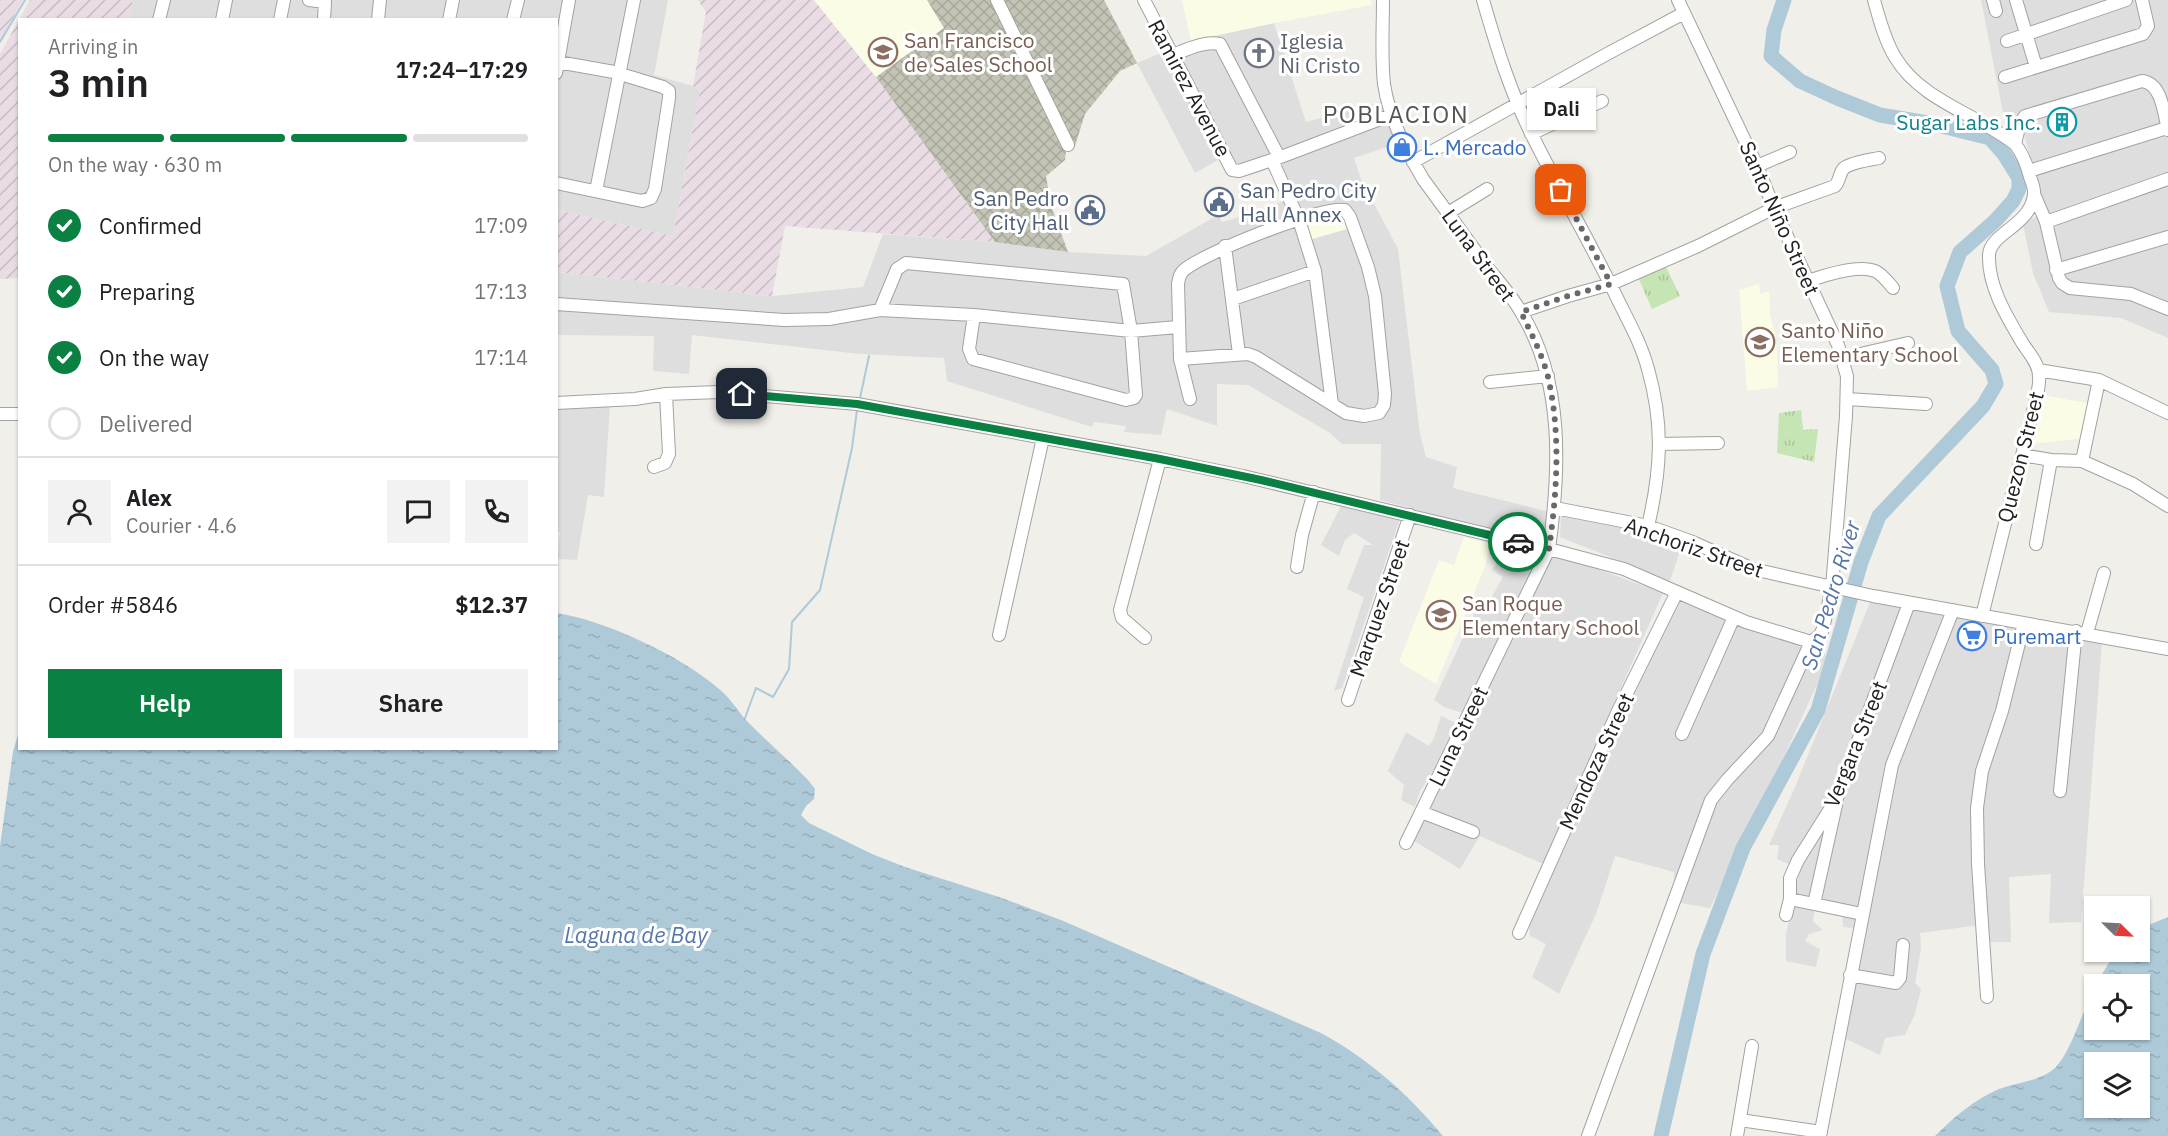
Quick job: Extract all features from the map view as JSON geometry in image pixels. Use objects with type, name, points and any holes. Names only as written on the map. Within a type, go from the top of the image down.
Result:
[{"type":"street","points":[[160,18],[164,0]]},
{"type":"street","points":[[222,18],[226,0]]},
{"type":"street","points":[[280,18],[284,0]]},
{"type":"street","points":[[309,0],[325,2],[324,18]]},
{"type":"street","points":[[378,18],[380,0]]},
{"type":"street","points":[[449,18],[453,0]]},
{"type":"street","points":[[514,18],[518,0]]},
{"type":"street","points":[[558,61],[569,0]]},
{"type":"street","points":[[596,191],[634,0]]},
{"type":"street","points":[[997,0],[1068,146]]},
{"type":"street","name":"Ramirez Avenue","points":[[1144,0],[1233,170],[1239,171],[1275,159]]},
{"type":"street","name":"Luna Street","points":[[1383,0],[1384,85],[1392,115],[1413,162],[1521,312],[1539,350],[1548,376],[1553,405],[1556,453],[1555,508],[1549,549],[1406,843]]},
{"type":"street","points":[[1484,0],[1517,104],[1611,284],[1640,345],[1648,369],[1658,421],[1659,444],[1658,477],[1648,526]]},
{"type":"street","name":"Santo Niño Street","points":[[1588,1136],[1711,800],[1768,736],[1811,642],[1820,635],[1837,588],[1847,399],[1843,358],[1757,166],[1678,0]]},
{"type":"street","points":[[1874,0],[1894,56],[1920,87],[2015,144],[2022,153],[2034,194],[2046,222],[2061,283],[2070,288],[2131,294],[2168,309]]},
{"type":"street","points":[[2016,0],[2036,67]]},
{"type":"street","points":[[2007,41],[2126,0]]},
{"type":"street","points":[[2005,77],[2143,34],[2148,26],[2142,0]]},
{"type":"street","points":[[1413,162],[1684,13]]},
{"type":"street","points":[[1173,55],[1213,42],[1220,44],[1275,159],[1299,220],[1315,271],[1332,404]]},
{"type":"street","points":[[558,67],[619,74],[663,87],[669,91],[655,189],[651,198],[642,201],[558,183]]},
{"type":"street","points":[[2015,144],[2020,123],[2025,116],[2142,81],[2150,82],[2156,88],[2168,129],[2029,171]]},
{"type":"street","points":[[1532,134],[1602,100]]},
{"type":"street","points":[[1275,159],[1392,115]]},
{"type":"street","points":[[1757,166],[1790,152]]},
{"type":"street","points":[[1521,312],[1611,284],[1698,246],[1774,208],[1836,186],[1844,169],[1879,158]]},
{"type":"street","points":[[2046,222],[2168,179]]},
{"type":"street","points":[[1448,213],[1488,189]]},
{"type":"street","name":"Quezon Street","points":[[1982,616],[2039,383],[2038,370],[2010,322],[1994,288],[1989,254],[1998,238],[2021,221],[2034,194]]},
{"type":"street","points":[[1180,358],[1239,354],[1256,357],[1346,413],[1364,416],[1379,412],[1384,405],[1385,394],[1375,296],[1368,267],[1350,217],[1345,210],[1337,209],[1299,220],[1225,246],[1180,275],[1178,284],[1180,358],[1190,399]]},
{"type":"street","points":[[2056,270],[2168,237]]},
{"type":"street","points":[[1225,246],[1239,354]]},
{"type":"street","points":[[880,310],[897,269],[902,264],[911,262],[1123,284],[1131,331],[1137,391],[1134,398],[1126,400],[973,359],[969,349],[974,315]]},
{"type":"street","points":[[1808,281],[1846,271],[1870,270],[1878,272],[1893,288]]},
{"type":"street","points":[[1233,299],[1315,271]]},
{"type":"street","points":[[558,304],[806,321],[880,310],[974,315],[1131,331],[1178,327]]},
{"type":"street","points":[[1843,358],[1908,343]]},
{"type":"street","points":[[2038,370],[2099,380],[2168,413]]},
{"type":"street","points":[[1490,382],[1548,376]]},
{"type":"street","points":[[2082,461],[2099,380]]},
{"type":"street","points":[[558,403],[719,392],[857,404],[1160,459],[1314,492],[1624,569],[1734,617],[1811,642]]},
{"type":"street","points":[[654,467],[665,463],[669,454],[666,394]]},
{"type":"street","points":[[1847,399],[1926,404]]},
{"type":"street","points":[[0,414],[18,414]]},
{"type":"street","points":[[999,635],[1043,438]]},
{"type":"street","points":[[1659,444],[1718,443]]},
{"type":"street","points":[[2022,455],[2051,460],[2082,461],[2133,484],[2168,506]]},
{"type":"street","points":[[1144,638],[1122,618],[1120,610],[1160,459]]},
{"type":"street","points":[[2036,544],[2051,460]]},
{"type":"street","points":[[1297,567],[1302,535],[1314,492]]},
{"type":"street","name":"Anchoriz Street","points":[[1555,508],[1648,526],[1690,541],[1753,569],[1909,603],[2168,649]]},
{"type":"street","name":"Marquez Street","points":[[1348,700],[1410,515]]},
{"type":"street","points":[[2060,791],[2081,632],[2104,573]]},
{"type":"street","name":"Mendoza Street","points":[[1519,933],[1618,711],[1677,592]]},
{"type":"street","name":"Vergara Street","points":[[1786,915],[1790,899],[1790,878],[1837,798],[1909,603]]},
{"type":"street","points":[[1740,1120],[1820,1134],[1892,765],[1953,610]]},
{"type":"street","points":[[1682,734],[1734,617]]},
{"type":"street","points":[[1987,997],[1978,864],[1977,808],[1982,771],[2002,711],[2024,623]]},
{"type":"street","points":[[1814,904],[1837,798]]},
{"type":"street","points":[[1421,812],[1473,831]]},
{"type":"street","points":[[1790,899],[1862,914]]},
{"type":"street","points":[[1850,975],[1896,983],[1900,978],[1903,945]]},
{"type":"street","points":[[1737,1136],[1752,1046]]},
{"type":"shaded area","points":[[0,0],[23,0],[0,41]]},
{"type":"shaded area","points":[[30,0],[133,0],[129,18],[20,18]]},
{"type":"shaded area","points":[[133,0],[668,0],[654,75],[693,86],[700,91],[673,236],[558,210],[558,18],[129,18]]},
{"type":"shaded area","points":[[698,0],[814,0],[876,77],[995,242],[785,226],[772,296],[558,272],[558,210],[673,236],[700,91],[693,86],[706,12]]},
{"type":"shaded area","name":"San Francisco de Sales School","points":[[814,0],[927,0],[944,28],[876,77]]},
{"type":"shaded area","points":[[927,0],[1104,0],[1137,63],[1120,71],[1085,114],[1075,146],[1066,150],[1065,160],[1046,176],[1051,206],[1068,252],[995,242],[876,77],[944,28]]},
{"type":"shaded area","points":[[1182,0],[1371,0],[1372,5],[1191,41]]},
{"type":"shaded area","points":[[1981,0],[2168,0],[2168,338],[2121,318],[2049,312],[2033,273],[2023,224],[2045,211],[2022,127],[2007,133]]},
{"type":"shaded area","points":[[18,22],[18,278],[0,279],[0,54]]},
{"type":"shaded area","points":[[1274,23],[1306,122],[1381,102],[1396,144],[1354,158],[1361,179],[1398,249],[1420,434],[1426,457],[1457,467],[1453,488],[1550,512],[1545,544],[1380,500],[1381,444],[1342,444],[1330,433],[1248,385],[1217,384],[1217,426],[1167,409],[1161,435],[1124,432],[1126,426],[1094,422],[1092,427],[947,381],[944,358],[860,354],[692,335],[689,374],[653,371],[654,336],[558,335],[558,272],[772,296],[863,287],[883,234],[995,242],[1068,252],[1146,256],[1218,215],[1222,222],[1284,201],[1269,167],[1233,176],[1222,158],[1195,173],[1137,63],[1193,40]]},
{"type":"shaded area","points":[[1341,211],[1347,229],[1309,240],[1304,221]]},
{"type":"shaded area","name":"Santo Niño Elementary School","points":[[1759,284],[1760,294],[1769,291],[1770,315],[1777,352],[1778,387],[1747,391],[1739,290]]},
{"type":"shaded area","points":[[2042,395],[2092,404],[2085,438],[2031,444]]},
{"type":"shaded area","points":[[558,405],[610,405],[604,497],[588,495],[577,560],[558,559],[560,532],[558,532]]},
{"type":"shaded area","points":[[1342,504],[1401,516],[1342,688],[1334,691],[1364,597],[1347,589],[1364,545],[1373,545],[1354,533],[1345,540],[1339,556],[1321,545]]},
{"type":"shaded area","points":[[1561,514],[1626,526],[1682,545],[1670,581],[1560,537]]},
{"type":"shaded area","name":"San Roque Elementary School","points":[[1464,537],[1490,544],[1485,567],[1436,684],[1399,662],[1439,560],[1454,565]]},
{"type":"shaded area","points":[[1494,546],[1537,552],[1536,564],[1463,713],[1444,707],[1434,700],[1476,610],[1486,607],[1503,577],[1492,570],[1497,563],[1492,558]]},
{"type":"shaded area","points":[[1554,553],[1663,593],[1543,864],[1480,836],[1460,869],[1411,839]]},
{"type":"shaded area","points":[[1677,599],[1826,655],[1820,678],[1768,791],[1710,908],[1675,902],[1674,872],[1615,856],[1596,914],[1559,994],[1532,977],[1546,944],[1530,936],[1529,920]]},
{"type":"shaded area","points":[[1871,600],[1948,614],[1887,765],[1864,889],[1854,928],[1843,927],[1842,913],[1815,907],[1813,921],[1823,930],[1809,934],[1805,941],[1820,949],[1816,967],[1786,961],[1786,934],[1800,869],[1777,859],[1779,845],[1769,845]]},
{"type":"shaded area","points":[[1956,616],[2102,642],[2081,922],[2049,923],[2051,874],[2009,877],[2011,942],[1982,942],[1980,925],[1920,933],[1921,949],[1915,983],[1921,989],[1915,1014],[1905,1035],[1885,1038],[1880,1055],[1844,1038],[1896,762]]},
{"type":"shaded area","points":[[1441,716],[1458,724],[1437,765],[1420,791],[1415,807],[1401,800],[1404,785],[1388,771],[1406,732],[1429,746]]},
{"type":"green space","points":[[1664,263],[1680,296],[1652,309],[1637,275]]},
{"type":"green space","points":[[1801,410],[1803,430],[1818,429],[1814,462],[1777,453],[1779,413]]},
{"type":"water","name":"Laguna de Bay","points":[[558,613],[576,617],[619,631],[663,652],[718,688],[745,719],[815,789],[814,799],[801,815],[809,823],[872,854],[905,867],[999,897],[1061,920],[1321,1033],[1339,1043],[1387,1078],[1443,1136],[0,1136],[0,846],[13,752],[18,734],[18,750],[558,750]]},
{"type":"water","points":[[2168,917],[2168,1136],[1935,1136],[1981,1098],[1999,1089],[2042,1076],[2055,1068],[2066,1052],[2084,1011],[2084,1040],[2150,1040],[2150,974],[2102,974],[2109,962],[2150,962],[2150,924]]},
{"type":"waterway","points":[[0,42],[25,0]]},
{"type":"waterway","name":"San Pedro River","points":[[1661,1136],[1703,954],[1743,848],[1818,710],[1861,562],[1879,516],[1983,406],[1996,384],[1992,370],[1958,331],[1947,286],[1960,252],[1996,220],[2013,201],[2019,189],[2019,178],[2004,154],[1990,138],[1934,124],[1880,115],[1800,81],[1771,56],[1774,30],[1784,0]]},
{"type":"waterway","points":[[860,398],[869,356]]},
{"type":"waterway","points":[[745,718],[756,688],[773,697],[789,669],[792,622],[820,590],[852,448],[857,410]]},
{"type":"way so far","points":[[1518,542],[1549,549],[1555,508],[1556,453],[1553,405],[1548,376],[1539,350],[1521,312],[1611,284],[1561,190]]},
{"type":"place","name":"San Francisco de Sales School","points":[[883,52]]},
{"type":"place","name":"Iglesia Ni Cristo","points":[[1259,53]]},
{"type":"place","name":"Sugar Labs Inc.","points":[[2062,122]]},
{"type":"place","name":"L. Mercado","points":[[1402,147]]},
{"type":"place","name":"Dali","points":[[1561,190]]},
{"type":"place","name":"San Pedro City Hall Annex","points":[[1219,202]]},
{"type":"place","name":"San Pedro City Hall","points":[[1090,210]]},
{"type":"place","name":"Santo Niño Elementary School","points":[[1760,342]]},
{"type":"place","name":"San Roque Elementary School","points":[[1441,615]]},
{"type":"place","name":"Puremart","points":[[1972,636]]},
{"type":"district","name":"POBLACION","points":[[1396,114]]},
{"type":"route","points":[[742,394],[857,404],[1160,459],[1261,480],[1518,542]]}]
